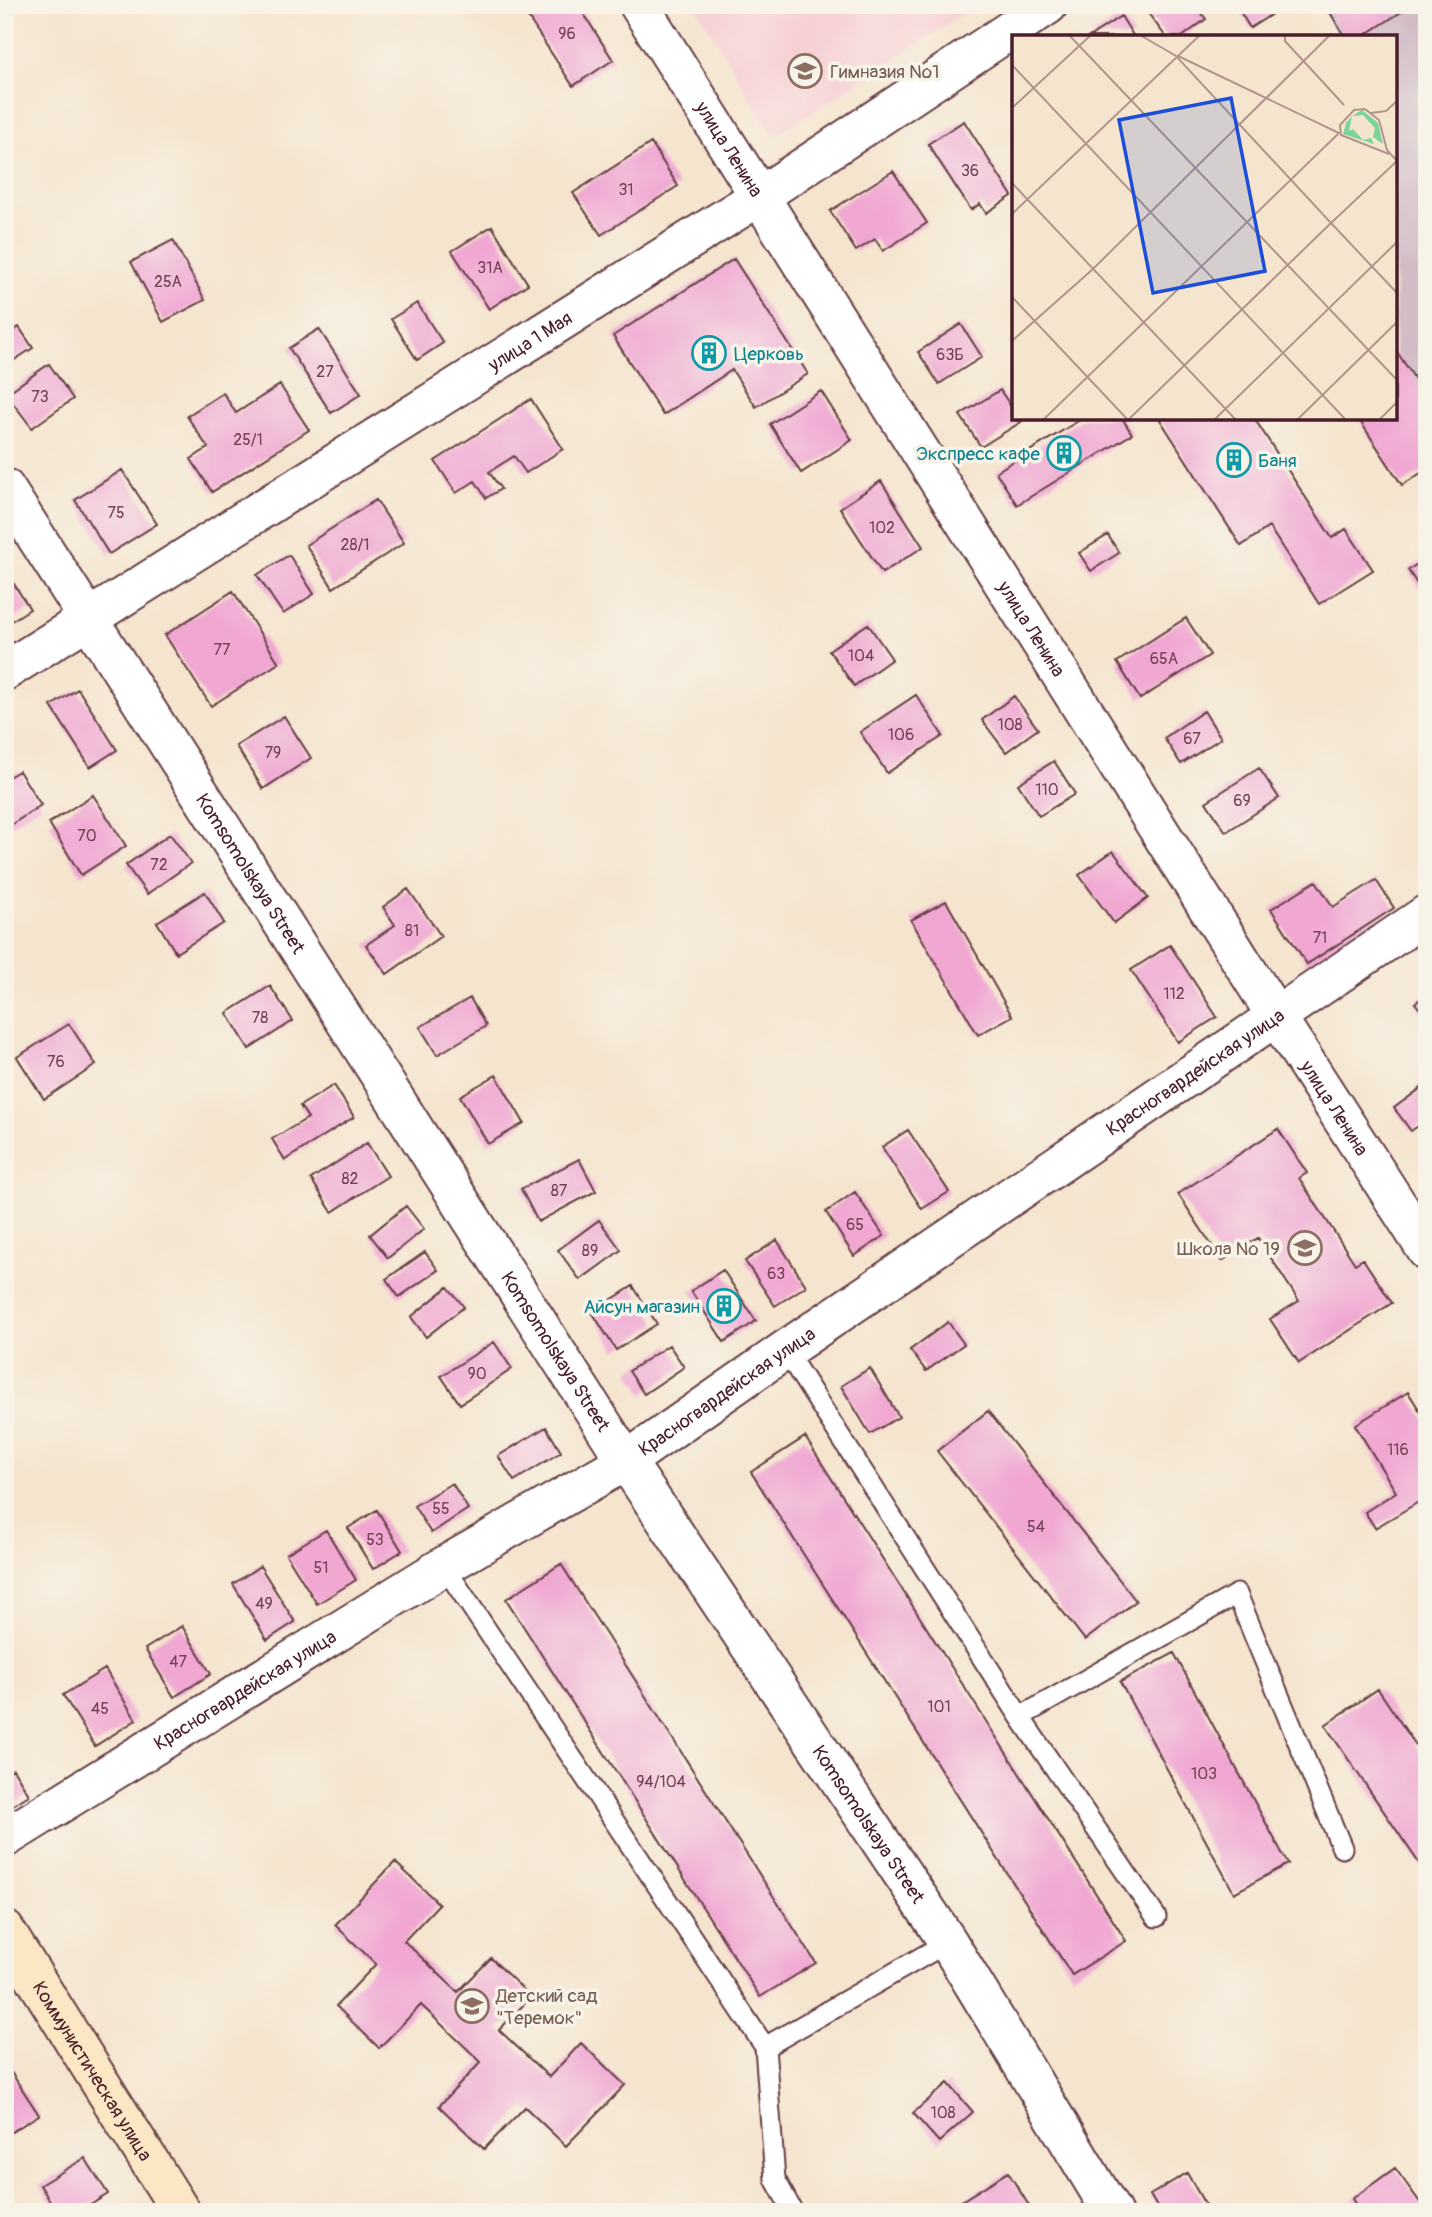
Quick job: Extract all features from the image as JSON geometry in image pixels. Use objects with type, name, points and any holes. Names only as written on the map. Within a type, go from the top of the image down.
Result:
[{"type":"main road","name":"Коммунистическая улица","points":[[5,1930],[181,2212]]},
{"type":"street","name":"улица Ленина","points":[[639,5],[1427,1251]]},
{"type":"street","name":"улица 1 Мая","points":[[5,671],[760,195],[1048,5]]},
{"type":"street","name":"Komsomolskaya Street","points":[[5,488],[626,1461],[948,1942],[1112,2212]]},
{"type":"street","name":"Красногвардейская улица","points":[[5,1838],[444,1566],[626,1461],[1427,914]]},
{"type":"lane","points":[[785,1350],[1020,1717],[1156,1917]]},
{"type":"lane","points":[[444,1566],[765,2047],[775,2179],[793,2212]]},
{"type":"lane","points":[[1020,1717],[1237,1594],[1342,1848]]},
{"type":"lane","points":[[765,2047],[948,1942]]},
{"type":"shaded area","name":"Гимназия №1","points":[[695,5],[977,5],[773,137]]},
{"type":"shaded area","points":[[1319,5],[1427,5],[1427,469],[1402,485],[1359,420],[1397,420],[1397,35],[1339,35]]},
{"type":"building","points":[[520,5],[578,5],[613,60],[573,86]]},
{"type":"building","points":[[1142,5],[1195,5],[1206,19],[1185,35],[1164,35]]},
{"type":"building","points":[[1236,5],[1286,5],[1250,28]]},
{"type":"building","points":[[1344,5],[1412,5],[1365,35],[1344,35],[1331,14]]},
{"type":"building","points":[[1121,16],[1133,35],[1092,35]]},
{"type":"building","points":[[964,121],[1012,196],[986,213],[980,204],[971,210],[928,144]]},
{"type":"building","points":[[651,143],[678,186],[601,235],[573,193]]},
{"type":"building","points":[[893,171],[927,223],[883,251],[875,239],[856,251],[830,211]]},
{"type":"building","points":[[492,226],[528,284],[489,309],[452,251]]},
{"type":"building","points":[[173,240],[205,300],[163,322],[131,262]]},
{"type":"building","name":"Церковь","points":[[734,259],[808,374],[756,407],[732,370],[663,415],[613,336]]},
{"type":"building","points":[[417,303],[443,343],[417,360],[391,319]]},
{"type":"building","points":[[961,324],[982,357],[939,384],[918,352]]},
{"type":"building","points":[[19,327],[33,348],[5,366],[5,336]]},
{"type":"building","points":[[319,329],[361,394],[331,413],[289,348]]},
{"type":"building","points":[[1397,352],[1427,397],[1427,469],[1402,485],[1359,420],[1397,420]]},
{"type":"building","points":[[49,364],[73,399],[32,428],[6,394]]},
{"type":"building","points":[[280,385],[309,430],[212,492],[191,459],[208,448],[187,416],[223,393],[236,413]]},
{"type":"building","points":[[1000,390],[1012,408],[1012,420],[1021,422],[981,447],[960,415]]},
{"type":"building","points":[[821,391],[852,440],[801,473],[770,424]]},
{"type":"building","points":[[531,399],[563,449],[526,473],[514,456],[489,472],[501,489],[486,498],[475,481],[456,493],[435,461]]},
{"type":"building","name":"Экспресс кафе","points":[[1080,420],[1123,420],[1132,434],[1017,505],[996,472]]},
{"type":"building","name":"Баня","points":[[1160,420],[1255,420],[1332,538],[1346,529],[1373,570],[1319,604],[1269,527],[1241,546]]},
{"type":"building","points":[[122,470],[157,524],[109,554],[75,500]]},
{"type":"building","points":[[881,481],[923,547],[882,573],[840,508]]},
{"type":"building","points":[[376,500],[404,543],[333,588],[306,545]]},
{"type":"building","points":[[1108,535],[1119,553],[1091,571],[1079,553]]},
{"type":"building","points":[[289,555],[314,594],[283,614],[257,575]]},
{"type":"building","points":[[1427,558],[1427,591],[1423,593],[1408,570]]},
{"type":"building","points":[[5,570],[30,609],[5,625]]},
{"type":"building","points":[[233,591],[279,663],[211,706],[165,635]]},
{"type":"building","points":[[1186,618],[1210,655],[1140,699],[1117,662]]},
{"type":"building","points":[[868,624],[892,659],[854,686],[829,650]]},
{"type":"building","points":[[78,689],[117,750],[90,767],[51,706]]},
{"type":"building","points":[[916,695],[943,736],[887,773],[860,732]]},
{"type":"building","points":[[1014,696],[1038,729],[1006,752],[982,720]]},
{"type":"building","points":[[1204,711],[1221,738],[1181,764],[1164,738]]},
{"type":"building","points":[[284,716],[311,758],[263,789],[236,746]]},
{"type":"building","points":[[1054,761],[1075,794],[1039,816],[1018,784]]},
{"type":"building","points":[[1259,768],[1279,798],[1226,832],[1206,802]]},
{"type":"building","points":[[19,771],[41,805],[5,829],[5,779]]},
{"type":"building","points":[[93,795],[126,846],[81,875],[49,823]]},
{"type":"building","points":[[170,834],[191,863],[147,894],[126,865]]},
{"type":"building","points":[[1113,851],[1148,898],[1114,923],[1079,875]]},
{"type":"building","points":[[1376,880],[1394,908],[1307,964],[1271,909],[1316,881],[1333,907]]},
{"type":"building","points":[[408,889],[441,936],[387,974],[366,945],[395,925],[383,907]]},
{"type":"building","points":[[205,892],[224,923],[176,953],[157,922]]},
{"type":"building","points":[[946,901],[1012,1016],[978,1035],[911,920]]},
{"type":"building","points":[[1170,945],[1217,1017],[1178,1042],[1131,970]]},
{"type":"building","points":[[270,986],[293,1021],[249,1049],[227,1013]]},
{"type":"building","points":[[1427,994],[1427,1018],[1415,1003]]},
{"type":"building","points":[[470,998],[486,1026],[437,1055],[420,1027]]},
{"type":"building","points":[[69,1024],[96,1065],[44,1099],[17,1057]]},
{"type":"building","points":[[496,1075],[524,1123],[488,1144],[460,1096]]},
{"type":"building","points":[[334,1085],[354,1117],[285,1160],[272,1139],[308,1118],[300,1106]]},
{"type":"building","points":[[1424,1086],[1427,1090],[1427,1120],[1411,1131],[1394,1108]]},
{"type":"building","name":"Школа № 19","points":[[1278,1129],[1307,1173],[1299,1178],[1355,1264],[1363,1259],[1392,1303],[1299,1363],[1270,1319],[1299,1301],[1258,1238],[1222,1261],[1178,1194]]},
{"type":"building","points":[[908,1130],[949,1192],[922,1209],[882,1147]]},
{"type":"building","points":[[367,1143],[388,1176],[332,1212],[311,1179]]},
{"type":"building","points":[[579,1159],[596,1191],[538,1222],[521,1189]]},
{"type":"building","points":[[855,1192],[884,1236],[854,1256],[826,1212]]},
{"type":"building","points":[[406,1206],[424,1229],[388,1258],[370,1235]]},
{"type":"building","points":[[599,1220],[621,1250],[580,1280],[558,1250]]},
{"type":"building","points":[[777,1240],[806,1286],[775,1306],[745,1261]]},
{"type":"building","points":[[425,1252],[438,1270],[399,1297],[386,1279]]},
{"type":"building","name":"Айсун магазин","points":[[723,1270],[756,1321],[724,1342],[691,1291]]},
{"type":"building","points":[[633,1286],[657,1324],[616,1350],[592,1312]]},
{"type":"building","points":[[448,1287],[464,1307],[426,1337],[411,1317]]},
{"type":"building","points":[[948,1322],[964,1344],[926,1371],[910,1350]]},
{"type":"building","points":[[494,1342],[512,1369],[460,1404],[441,1376]]},
{"type":"building","points":[[669,1345],[684,1367],[644,1394],[629,1371]]},
{"type":"building","points":[[870,1368],[899,1417],[870,1434],[841,1386]]},
{"type":"building","points":[[1408,1392],[1427,1422],[1427,1497],[1375,1528],[1365,1512],[1396,1492],[1355,1425]]},
{"type":"building","points":[[988,1411],[1136,1601],[1085,1640],[937,1451]]},
{"type":"building","points":[[546,1427],[561,1452],[514,1481],[498,1456]]},
{"type":"building","points":[[805,1437],[1126,1941],[1072,1975],[751,1472]]},
{"type":"building","points":[[452,1483],[468,1509],[431,1533],[414,1506]]},
{"type":"building","points":[[377,1510],[402,1551],[373,1569],[348,1528]]},
{"type":"building","points":[[326,1530],[356,1580],[317,1604],[286,1554]]},
{"type":"building","points":[[561,1564],[816,1963],[760,1997],[506,1599]]},
{"type":"building","points":[[260,1566],[295,1622],[267,1640],[233,1584]]},
{"type":"building","points":[[182,1626],[211,1674],[174,1697],[145,1649]]},
{"type":"building","points":[[1174,1653],[1288,1864],[1234,1893],[1120,1682]]},
{"type":"building","points":[[105,1669],[136,1720],[95,1746],[63,1695]]},
{"type":"building","points":[[1378,1689],[1427,1762],[1427,1875],[1325,1725]]},
{"type":"building","points":[[13,1769],[29,1795],[5,1810],[5,1775]]},
{"type":"building","name":"Детский сад \"Теремок\"","points":[[395,1862],[439,1904],[404,1941],[458,1992],[491,1958],[531,1997],[499,2030],[549,2077],[581,2043],[625,2085],[566,2146],[525,2107],[484,2149],[439,2106],[481,2062],[421,2005],[379,2048],[336,2006],[376,1964],[335,1925]]},
{"type":"building","points":[[5,2063],[39,2115],[5,2136]]},
{"type":"building","points":[[948,2083],[973,2112],[939,2142],[913,2113]]},
{"type":"building","points":[[85,2158],[108,2194],[79,2212],[57,2212],[40,2185]]},
{"type":"building","points":[[1395,2168],[1427,2212],[1361,2212],[1352,2199]]},
{"type":"building","points":[[1008,2172],[1033,2212],[944,2212]]},
{"type":"building","points":[[1187,2173],[1207,2208],[1200,2212],[1160,2212],[1150,2195]]},
{"type":"place","name":"Гимназия №1","points":[[805,71]]},
{"type":"place","name":"Церковь","points":[[709,353]]},
{"type":"place","name":"Экспресс кафе","points":[[1064,453]]},
{"type":"place","name":"Баня","points":[[1234,460]]},
{"type":"place","name":"Школа № 19","points":[[1305,1248]]},
{"type":"place","name":"Айсун магазин","points":[[724,1306]]},
{"type":"place","name":"Детский сад \"Теремок\"","points":[[472,2006]]}]
